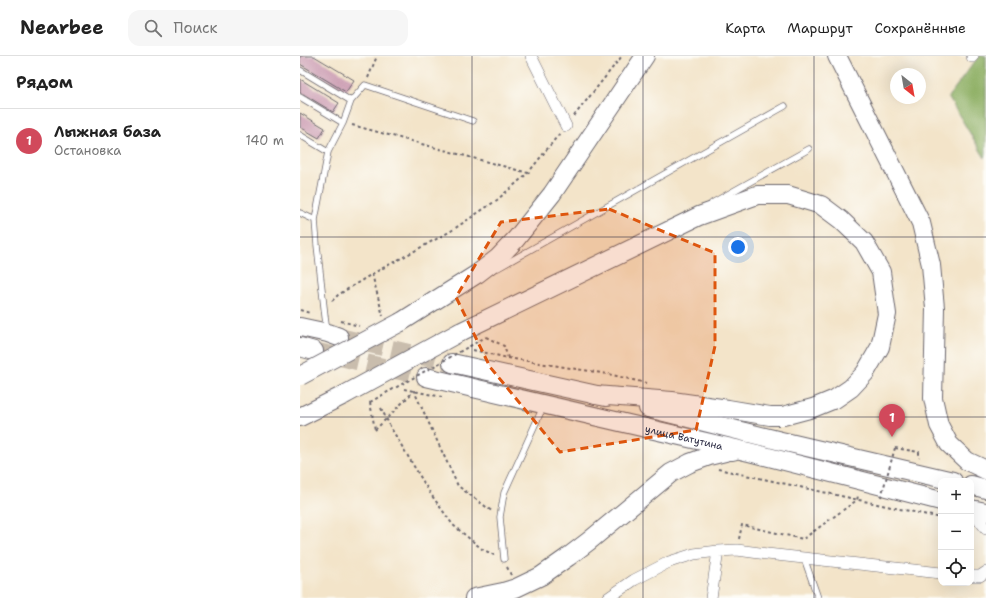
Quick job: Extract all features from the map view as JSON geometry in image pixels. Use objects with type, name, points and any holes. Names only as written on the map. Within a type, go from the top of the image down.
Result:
[{"type":"main road","points":[[300,376],[401,322],[477,274],[498,258],[516,239],[552,194],[645,56]]},
{"type":"main road","points":[[837,56],[921,223],[931,265],[936,308],[933,398],[939,425],[950,444],[967,461],[986,470]]},
{"type":"main road","points":[[300,417],[344,395],[460,332],[699,216],[756,195],[788,195],[821,205],[841,220],[864,242],[881,272],[887,314],[880,347],[865,373],[851,388],[835,399],[813,408],[783,416],[770,416],[672,401],[595,395]]},
{"type":"main road","points":[[300,327],[330,329]]},
{"type":"main road","name":"улица Ватутина","points":[[452,362],[940,478]]},
{"type":"main road","name":"улица Ватутина","points":[[426,377],[749,452],[938,500]]},
{"type":"main road","points":[[474,598],[503,595],[541,576],[589,541],[671,473],[690,463],[709,456],[729,451],[749,452]]},
{"type":"main road","points":[[974,486],[986,489]]},
{"type":"main road","points":[[974,510],[986,512]]},
{"type":"street","points":[[531,56],[566,126]]},
{"type":"street","points":[[974,513],[986,528]]},
{"type":"street","points":[[608,598],[634,580],[669,562],[694,554],[718,551],[737,550],[938,573]]},
{"type":"street","points":[[711,598],[718,551]]},
{"type":"street","points":[[974,576],[980,576],[986,572]]},
{"type":"lane","points":[[300,70],[351,101]]},
{"type":"lane","points":[[330,329],[317,245],[315,220],[328,152],[343,123],[351,101],[365,85],[473,121]]},
{"type":"lane","points":[[300,97],[343,123]]},
{"type":"lane","points":[[492,272],[785,106]]},
{"type":"lane","points":[[300,135],[328,152]]},
{"type":"lane","points":[[699,216],[706,206],[809,149]]},
{"type":"lane","points":[[300,214],[315,220]]},
{"type":"lane","points":[[442,296],[485,275]]},
{"type":"lane","points":[[504,559],[500,517],[504,493],[544,404]]},
{"type":"lane","points":[[804,558],[818,598]]},
{"type":"path","points":[[365,85],[377,56]]},
{"type":"path","points":[[330,329],[330,303],[338,295],[372,274],[451,231],[497,200],[528,173],[622,56]]},
{"type":"path","points":[[343,123],[528,173]]},
{"type":"path","points":[[372,274],[383,317]]},
{"type":"path","points":[[414,391],[375,430],[370,402],[486,337],[504,346],[508,358]]},
{"type":"path","points":[[404,389],[445,398]]},
{"type":"path","points":[[414,391],[458,486],[500,517]]},
{"type":"path","points":[[381,408],[391,428],[430,493],[453,525],[482,549],[504,559]]},
{"type":"path","points":[[881,497],[895,448],[919,452]]},
{"type":"path","points":[[700,460],[707,467],[938,517]]},
{"type":"path","points":[[737,550],[742,526],[803,539],[857,500],[860,491]]},
{"type":"highlighted area","points":[[609,209],[715,253],[715,346],[696,430],[560,452],[490,367],[456,297],[501,222]]},
{"type":"green space","points":[[979,56],[986,56],[985,158],[948,97]]},
{"type":"building","points":[[300,56],[314,56],[354,80],[346,92],[300,64]]},
{"type":"building","points":[[300,79],[339,103],[333,112],[300,92]]},
{"type":"building","points":[[300,113],[325,128],[319,138],[300,127]]},
{"type":"tunnel","points":[[339,337],[452,363]]},
{"type":"tunnel","points":[[314,351],[426,377]]},
{"type":"place","name":"Лыжная база","points":[[892,437]]}]
